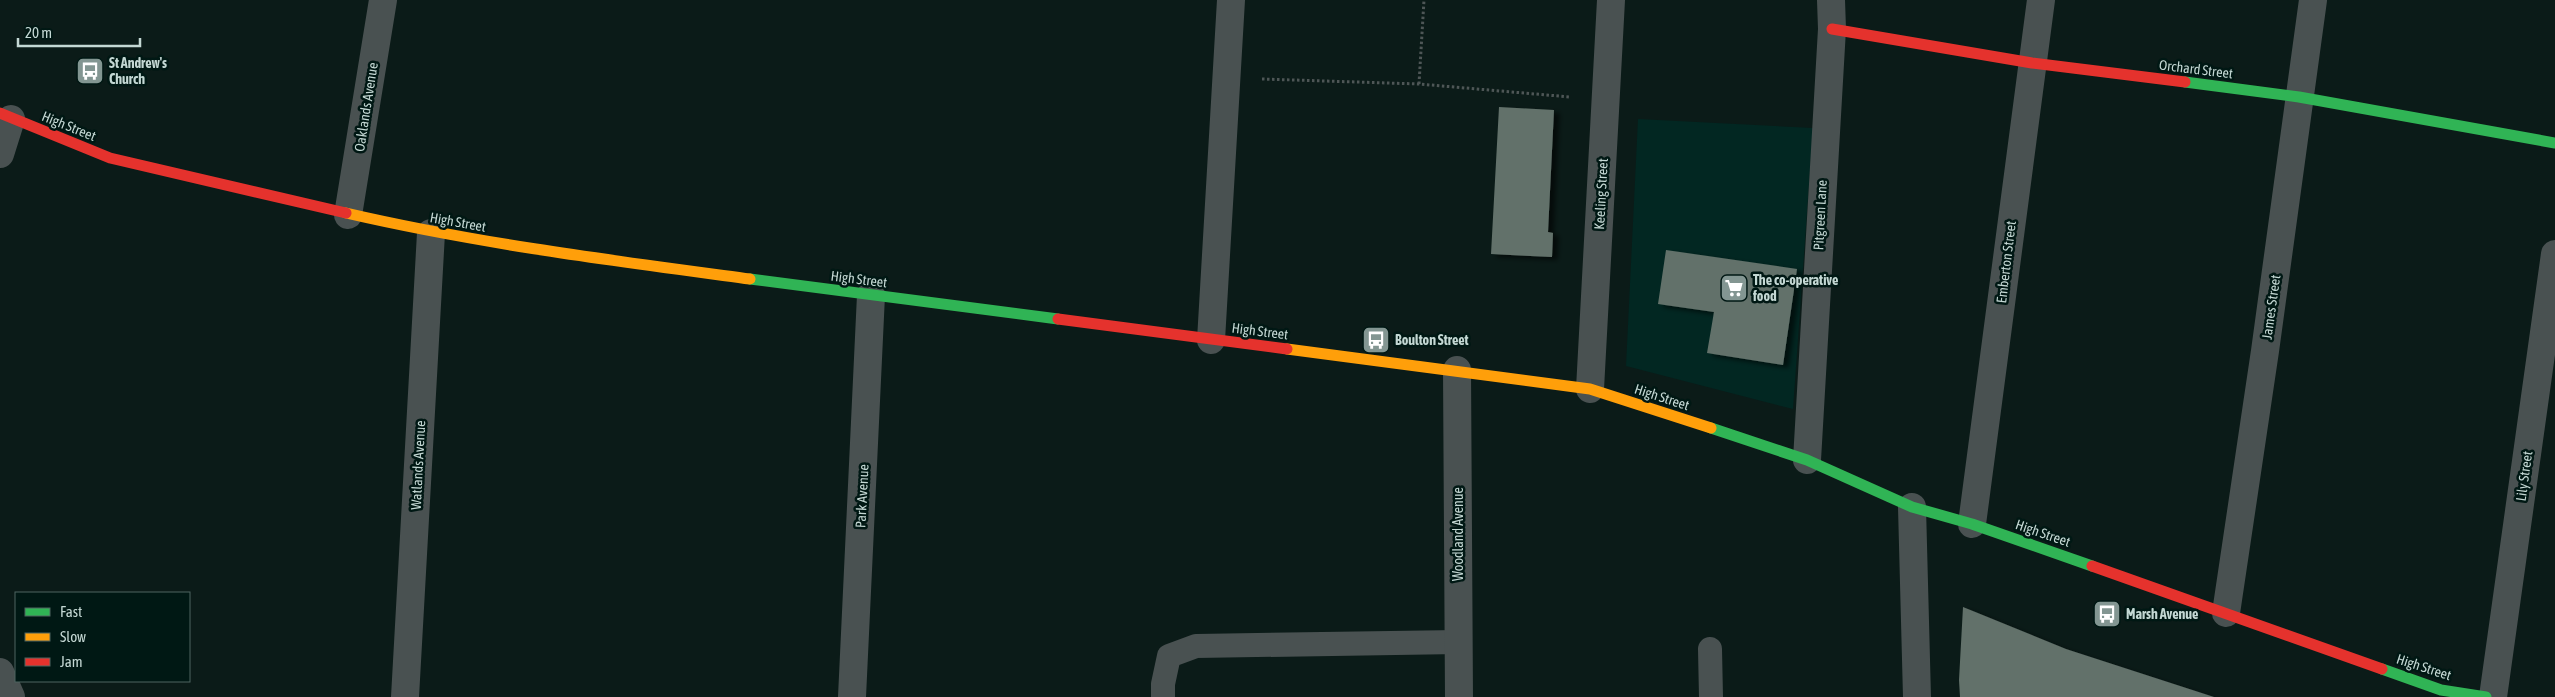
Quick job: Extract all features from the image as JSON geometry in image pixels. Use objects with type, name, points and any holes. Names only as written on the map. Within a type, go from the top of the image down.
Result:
[{"type":"main road","name":"Orchard Street","points":[[1832,28],[2032,62],[2299,97],[2555,143]]},
{"type":"main road","name":"High Street","points":[[6,116],[110,158],[431,233],[551,253],[1210,340],[1457,370],[1590,389],[1806,460],[1912,507],[1972,524],[2226,613],[2440,694],[2486,697]]},
{"type":"street","name":"Oaklands Avenue","points":[[348,215],[383,0]]},
{"type":"street","points":[[1210,340],[1231,0]]},
{"type":"street","name":"Keeling Street","points":[[1590,389],[1612,0]]},
{"type":"street","name":"Pitgreen Lane","points":[[1806,460],[1832,28],[1832,0]]},
{"type":"street","name":"Emberton Street","points":[[1972,524],[2032,62],[2042,0]]},
{"type":"street","name":"James Street","points":[[2226,613],[2265,352],[2313,0]]},
{"type":"street","points":[[0,154],[6,116]]},
{"type":"street","name":"Watlands Avenue","points":[[405,697],[431,233]]},
{"type":"street","name":"Lily Street","points":[[2493,697],[2555,254]]},
{"type":"street","name":"Park Avenue","points":[[852,697],[871,295]]},
{"type":"street","name":"Woodland Avenue","points":[[1457,370],[1459,697]]},
{"type":"street","points":[[1912,507],[1916,697]]},
{"type":"street","points":[[0,672],[11,697]]},
{"type":"lane","points":[[1163,697],[1163,684],[1170,656],[1196,646],[1459,642]]},
{"type":"lane","points":[[1710,649],[1711,697]]},
{"type":"path","points":[[1419,84],[1424,0]]},
{"type":"path","points":[[1227,78],[1419,84],[1606,100]]},
{"type":"shaded area","points":[[1638,119],[1813,128],[1793,409],[1626,366]]},
{"type":"building","points":[[1499,107],[1554,110],[1548,232],[1553,233],[1552,257],[1491,254]]},
{"type":"building","points":[[1666,250],[1797,269],[1783,365],[1707,353],[1714,312],[1658,304]]},
{"type":"building","points":[[1963,607],[2066,649],[2214,697],[1960,697],[1959,680]]},
{"type":"traffic: fast","points":[[2185,82],[2299,97],[2555,143]]},
{"type":"traffic: fast","points":[[750,279],[1058,319]]},
{"type":"traffic: fast","points":[[1711,428],[1807,460],[1912,507],[1972,524],[2092,566]]},
{"type":"traffic: fast","points":[[2382,669],[2441,690],[2486,697]]},
{"type":"traffic: slow","points":[[346,213],[497,243],[750,279]]},
{"type":"traffic: slow","points":[[1287,349],[1590,389],[1711,428]]},
{"type":"traffic: jam","points":[[1832,29],[2032,63],[2185,82]]},
{"type":"traffic: jam","points":[[0,113],[110,158],[346,213]]},
{"type":"traffic: jam","points":[[1058,319],[1287,349]]},
{"type":"traffic: jam","points":[[2092,566],[2382,669]]},
{"type":"place","name":"St Andrew's Church","points":[[90,71]]},
{"type":"place","name":"The co-operative food","points":[[1734,288]]},
{"type":"place","name":"Boulton Street","points":[[1376,340]]},
{"type":"place","name":"Marsh Avenue","points":[[2107,614]]}]
